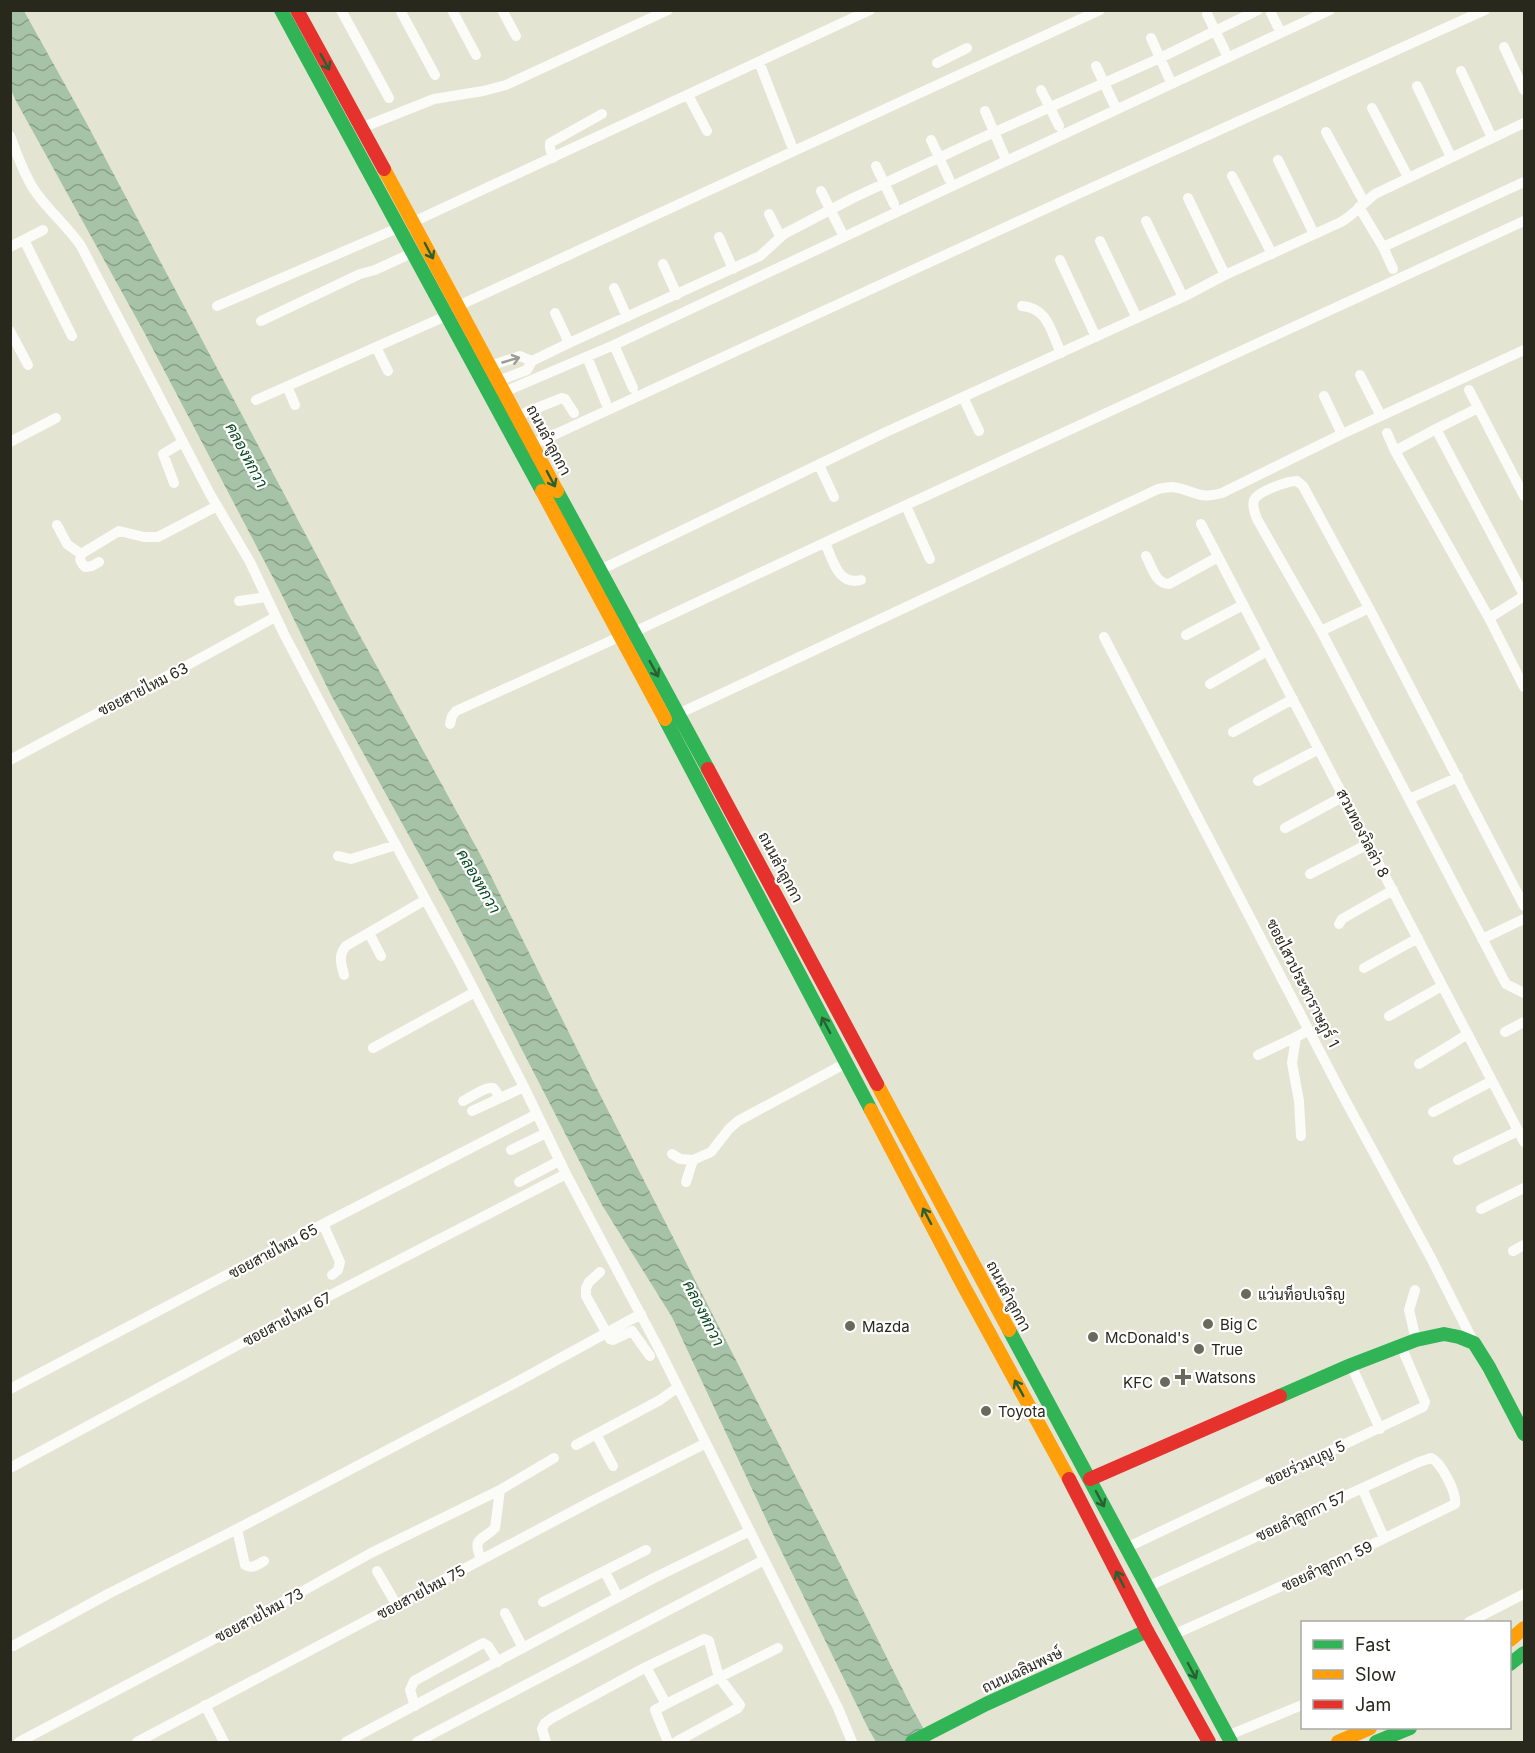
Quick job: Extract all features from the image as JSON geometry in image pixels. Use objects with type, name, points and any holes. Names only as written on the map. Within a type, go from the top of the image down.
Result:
[{"type":"main road","name":"ถนนลำลูกกา","points":[[281,10],[767,910],[963,1285],[1209,1743]]},
{"type":"main road","name":"ถนนลำลูกกา","points":[[297,10],[762,867],[1229,1739]]},
{"type":"main road","points":[[1090,1479],[1351,1365],[1416,1340],[1444,1334],[1474,1343]]},
{"type":"main road","name":"ซอยไสวประชาราษฎร์ 1","points":[[1474,1343],[1490,1367],[1524,1434]]},
{"type":"main road","points":[[1511,1638],[1524,1628]]},
{"type":"main road","name":"ถนนเฉลิมพงษ์","points":[[912,1743],[986,1704],[1147,1631]]},
{"type":"main road","points":[[1511,1663],[1524,1653]]},
{"type":"main road","points":[[1338,1743],[1368,1729]]},
{"type":"main road","points":[[1376,1743],[1408,1729]]},
{"type":"street","points":[[341,10],[389,98]]},
{"type":"street","points":[[400,10],[435,75]]},
{"type":"street","points":[[453,10],[476,55]]},
{"type":"street","points":[[502,10],[516,36]]},
{"type":"street","points":[[361,128],[434,99],[483,91],[506,84],[668,10]]},
{"type":"street","points":[[413,222],[870,10]]},
{"type":"street","points":[[459,306],[1100,10]]},
{"type":"street","points":[[501,387],[526,370],[532,361],[760,256],[780,236],[830,210],[1258,10]]},
{"type":"street","points":[[501,387],[587,357],[614,345],[1330,10]]},
{"type":"street","points":[[532,445],[1485,10]]},
{"type":"street","points":[[1269,11],[1278,27]]},
{"type":"street","points":[[1207,14],[1225,51]]},
{"type":"street","points":[[1151,38],[1169,78]]},
{"type":"street","points":[[1504,47],[1524,90]]},
{"type":"street","points":[[937,63],[967,48]]},
{"type":"street","points":[[951,57],[961,76]]},
{"type":"street","points":[[759,62],[791,144]]},
{"type":"street","points":[[1096,66],[1114,104]]},
{"type":"street","points":[[1461,71],[1492,138]]},
{"type":"street","points":[[1417,86],[1451,157]]},
{"type":"street","points":[[1041,90],[1059,126]]},
{"type":"street","points":[[688,95],[707,131]]},
{"type":"street","points":[[1372,108],[1408,177]]},
{"type":"street","points":[[985,111],[1004,155]]},
{"type":"street","points":[[553,158],[549,148],[550,143],[602,114]]},
{"type":"street","points":[[600,570],[963,397],[1183,297],[1314,234],[1349,217],[1375,194],[1521,124],[1524,137]]},
{"type":"street","points":[[1326,132],[1393,269]]},
{"type":"street","points":[[10,136],[21,165],[34,189],[81,246],[475,992],[559,1161],[641,1314],[706,1443],[838,1708],[852,1743]]},
{"type":"street","points":[[931,140],[949,179]]},
{"type":"street","points":[[1278,160],[1314,234]]},
{"type":"street","points":[[10,170],[21,165]]},
{"type":"street","points":[[876,166],[894,204]]},
{"type":"street","points":[[1232,176],[1272,254]]},
{"type":"street","points":[[1383,247],[1524,182]]},
{"type":"street","points":[[821,191],[841,231]]},
{"type":"street","points":[[1188,198],[1226,275]]},
{"type":"street","points":[[769,214],[780,236]]},
{"type":"street","points":[[1146,221],[1183,297]]},
{"type":"street","points":[[634,632],[1524,221]]},
{"type":"street","points":[[217,306],[398,228]]},
{"type":"street","points":[[10,247],[44,230]]},
{"type":"street","points":[[719,237],[733,269]]},
{"type":"street","points":[[24,240],[72,336]]},
{"type":"street","points":[[1100,241],[1137,318]]},
{"type":"street","points":[[261,321],[360,274],[375,270],[412,253]]},
{"type":"street","points":[[1060,260],[1096,337]]},
{"type":"street","points":[[663,264],[677,295]]},
{"type":"street","points":[[614,288],[627,317]]},
{"type":"street","points":[[1022,306],[1038,310],[1044,316],[1061,353]]},
{"type":"street","points":[[555,313],[569,343]]},
{"type":"street","points":[[256,400],[446,316]]},
{"type":"street","points":[[10,331],[28,365]]},
{"type":"street","points":[[614,345],[633,388]]},
{"type":"street","points":[[376,347],[388,371]]},
{"type":"street","points":[[678,714],[1158,489],[1171,487],[1210,496],[1222,493],[1342,434],[1524,350]]},
{"type":"street","points":[[490,366],[520,356],[532,361]]},
{"type":"street","points":[[587,357],[606,403]]},
{"type":"street","points":[[1359,375],[1381,416]]},
{"type":"street","points":[[287,386],[296,405]]},
{"type":"street","points":[[1468,390],[1524,496]]},
{"type":"street","points":[[1324,396],[1342,434]]},
{"type":"street","points":[[963,397],[979,431]]},
{"type":"street","points":[[517,416],[562,398],[574,413]]},
{"type":"street","points":[[1395,452],[1478,408]]},
{"type":"street","points":[[10,442],[56,418]]},
{"type":"street","points":[[1436,429],[1524,596],[1489,618]]},
{"type":"street","points":[[1387,432],[1395,452],[1489,618],[1524,687]]},
{"type":"street","points":[[174,483],[162,454],[183,442]]},
{"type":"street","points":[[819,465],[834,497]]},
{"type":"street","points":[[1524,906],[1303,486],[1297,481],[1289,480],[1259,494],[1254,500],[1257,519],[1321,631],[1506,984],[1524,993]]},
{"type":"street","points":[[81,554],[118,531],[144,537],[158,537],[217,506]]},
{"type":"street","points":[[906,506],[930,559]]},
{"type":"street","name":"สวนทองวิลล่า 8","points":[[1201,524],[1524,1142]]},
{"type":"street","points":[[57,525],[67,544],[81,554]]},
{"type":"street","points":[[825,543],[844,579],[853,582],[861,580]]},
{"type":"street","points":[[81,554],[80,558],[85,567],[99,562]]},
{"type":"street","points":[[1146,556],[1158,580],[1169,584],[1218,557]]},
{"type":"street","points":[[239,601],[266,597]]},
{"type":"street","points":[[1186,635],[1243,605]]},
{"type":"street","points":[[1321,631],[1369,608]]},
{"type":"street","name":"ซอยสายไหม 63","points":[[10,760],[276,617]]},
{"type":"street","points":[[450,724],[456,711],[619,637]]},
{"type":"street","name":"ซอยไสวประชาราษฎร์ 1","points":[[1104,637],[1474,1343]]},
{"type":"street","points":[[1210,684],[1267,651]]},
{"type":"street","points":[[1233,732],[1293,699]]},
{"type":"street","points":[[1258,781],[1319,749]]},
{"type":"street","points":[[1410,800],[1458,777]]},
{"type":"street","points":[[1285,828],[1344,796]]},
{"type":"street","points":[[1310,874],[1368,844]]},
{"type":"street","points":[[338,856],[351,859],[396,845]]},
{"type":"street","points":[[1340,924],[1342,919],[1393,890]]},
{"type":"street","points":[[344,975],[340,962],[343,949],[425,900]]},
{"type":"street","points":[[1482,939],[1524,919]]},
{"type":"street","points":[[369,933],[381,956]]},
{"type":"street","points":[[1364,968],[1418,938]]},
{"type":"street","points":[[1389,1016],[1442,986]]},
{"type":"street","points":[[373,1048],[475,992]]},
{"type":"street","points":[[1505,1032],[1524,1022]]},
{"type":"street","points":[[1258,1055],[1309,1030]]},
{"type":"street","points":[[1419,1064],[1468,1034]]},
{"type":"street","points":[[1296,1037],[1292,1063],[1299,1101],[1301,1136]]},
{"type":"street","points":[[672,1154],[680,1159],[693,1160],[711,1152],[738,1121],[846,1063]]},
{"type":"street","points":[[1433,1112],[1492,1081]]},
{"type":"street","points":[[472,1111],[524,1087]]},
{"type":"street","points":[[463,1101],[492,1088],[499,1097]]},
{"type":"street","name":"ซอยสายไหม 65","points":[[10,1389],[537,1114]]},
{"type":"street","points":[[1458,1160],[1518,1131]]},
{"type":"street","points":[[511,1150],[546,1133]]},
{"type":"street","points":[[686,1182],[693,1160]]},
{"type":"street","points":[[519,1182],[559,1161]]},
{"type":"street","name":"ซอยสายไหม 67","points":[[10,1468],[317,1303],[566,1174]]},
{"type":"street","points":[[1480,1209],[1524,1188]]},
{"type":"street","points":[[323,1224],[340,1262],[338,1270],[332,1275]]},
{"type":"street","points":[[1513,1251],[1524,1245]]},
{"type":"street","points":[[600,1272],[589,1282],[586,1296],[605,1334],[613,1340],[632,1331],[650,1356]]},
{"type":"street","points":[[1415,1290],[1408,1310],[1416,1340]]},
{"type":"street","points":[[13,1646],[641,1314]]},
{"type":"street","name":"ซอยร่วมบุญ 5","points":[[1126,1548],[1423,1407],[1425,1402],[1401,1346]]},
{"type":"street","points":[[1351,1365],[1380,1429]]},
{"type":"street","points":[[576,1445],[678,1388]]},
{"type":"street","points":[[660,1400],[685,1402]]},
{"type":"street","points":[[596,1434],[613,1466]]},
{"type":"street","name":"ซอยสายไหม 75","points":[[137,1743],[150,1740],[205,1705],[706,1443]]},
{"type":"street","name":"ซอยสายไหม 73","points":[[19,1743],[371,1553],[500,1490],[554,1458]]},
{"type":"street","name":"ซอยลำลูกกา 57","points":[[1147,1587],[1419,1462],[1431,1458],[1438,1463],[1447,1479]]},
{"type":"street","name":"ซอยลำลูกกา 59","points":[[1173,1635],[1278,1589],[1455,1504],[1455,1496],[1447,1479]]},
{"type":"street","points":[[1362,1488],[1384,1539]]},
{"type":"street","points":[[481,1560],[477,1542],[495,1528],[500,1490]]},
{"type":"street","points":[[237,1529],[245,1565],[254,1567],[264,1561]]},
{"type":"street","points":[[346,1743],[618,1597],[750,1531]]},
{"type":"street","points":[[543,1602],[646,1550]]},
{"type":"street","points":[[417,1743],[764,1560]]},
{"type":"street","points":[[377,1571],[396,1604]]},
{"type":"street","points":[[605,1572],[618,1597]]},
{"type":"street","points":[[1473,1621],[1524,1594]]},
{"type":"street","points":[[505,1613],[523,1648]]},
{"type":"street","points":[[546,1743],[542,1729],[545,1723],[646,1667],[704,1639],[709,1641],[719,1677],[740,1705],[676,1743]]},
{"type":"street","points":[[415,1706],[410,1690],[414,1681],[483,1643],[488,1646],[498,1662]]},
{"type":"street","points":[[668,1743],[655,1710],[778,1648]]},
{"type":"street","points":[[646,1667],[666,1704]]},
{"type":"street","points":[[205,1705],[224,1743]]},
{"type":"street","points":[[1229,1739],[1301,1705]]},
{"type":"water","name":"คลองหกวา","points":[[10,11],[24,11],[87,124],[348,614],[480,854],[593,1081],[931,1742],[876,1742],[868,1728],[773,1534],[672,1317],[602,1205],[449,908],[331,695],[279,589],[144,332],[16,101],[11,90]]},
{"type":"traffic: fast","points":[[281,10],[542,491]]},
{"type":"traffic: fast","points":[[557,491],[708,769]]},
{"type":"traffic: fast","points":[[665,719],[871,1110]]},
{"type":"traffic: fast","points":[[1009,1330],[1231,1742]]},
{"type":"traffic: fast","points":[[1280,1396],[1416,1340],[1444,1334],[1474,1343],[1524,1434]]},
{"type":"traffic: fast","points":[[912,1742],[986,1704],[1147,1631]]},
{"type":"traffic: fast","points":[[1511,1663],[1524,1653]]},
{"type":"traffic: fast","points":[[1376,1742],[1408,1729]]},
{"type":"traffic: slow","points":[[384,169],[557,491]]},
{"type":"traffic: slow","points":[[542,491],[665,719]]},
{"type":"traffic: slow","points":[[877,1084],[1009,1330]]},
{"type":"traffic: slow","points":[[871,1110],[1069,1479]]},
{"type":"traffic: slow","points":[[1511,1639],[1524,1628]]},
{"type":"traffic: slow","points":[[1338,1742],[1368,1729]]},
{"type":"traffic: jam","points":[[297,10],[384,169]]},
{"type":"traffic: jam","points":[[708,769],[877,1084]]},
{"type":"traffic: jam","points":[[1090,1479],[1280,1396]]},
{"type":"traffic: jam","points":[[1069,1479],[1147,1631],[1209,1742]]},
{"type":"place","name":"แว่นท็อปเจริญ","points":[[1246,1294]]},
{"type":"place","name":"Big C","points":[[1208,1324]]},
{"type":"place","name":"Mazda","points":[[850,1326]]},
{"type":"place","name":"McDonald's","points":[[1093,1337]]},
{"type":"place","name":"True","points":[[1199,1349]]},
{"type":"place","name":"Watsons","points":[[1183,1377]]},
{"type":"place","name":"KFC","points":[[1165,1382]]},
{"type":"place","name":"Toyota","points":[[986,1411]]}]
